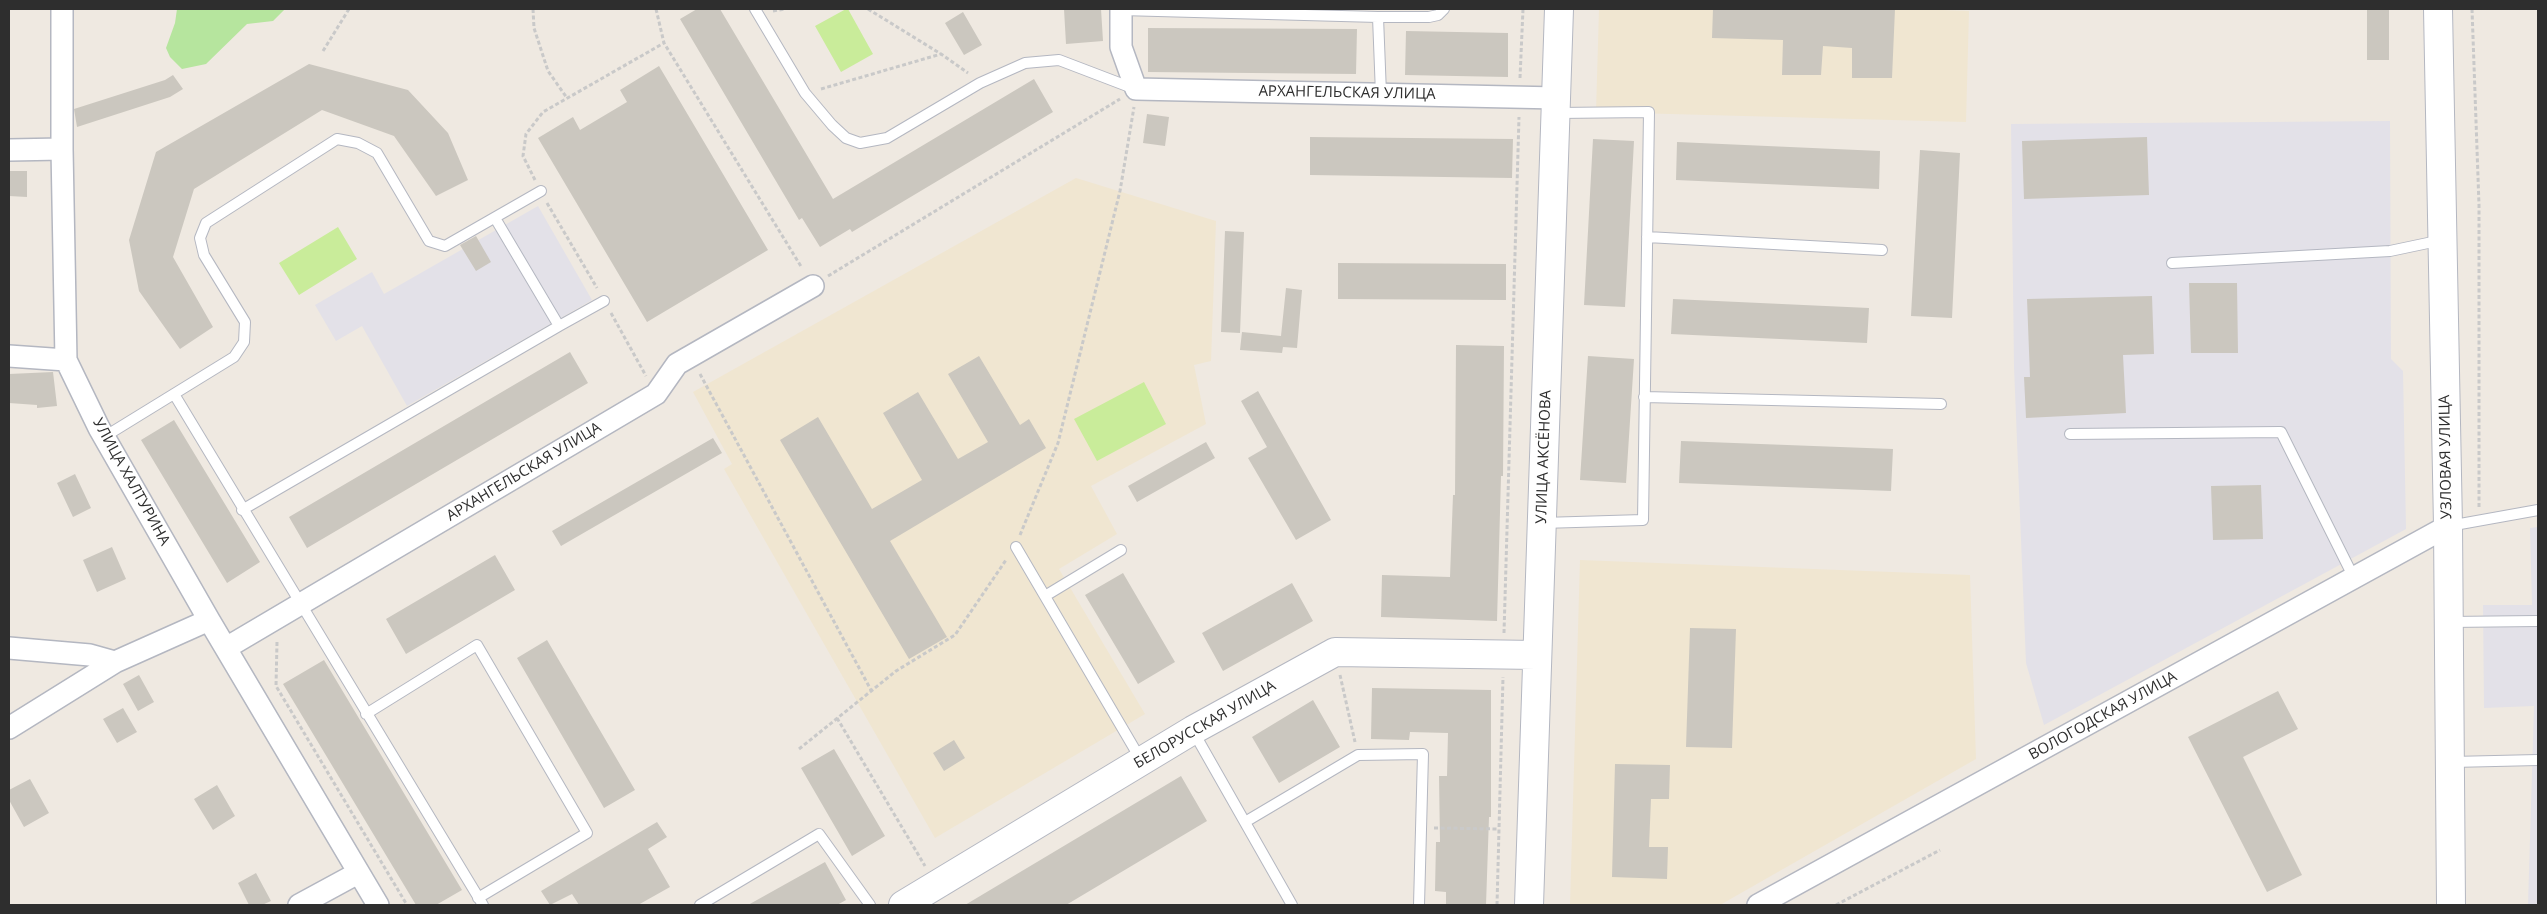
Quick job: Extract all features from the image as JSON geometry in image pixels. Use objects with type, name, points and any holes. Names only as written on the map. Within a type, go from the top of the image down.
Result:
[{"type":"street","name":"УЛИЦА ХАЛТУРИНА","points":[[62,9],[62,149],[66,360],[104,437],[209,620],[378,905]]},
{"type":"street","points":[[1121,9],[1121,47],[1136,90]]},
{"type":"street","name":"УЛИЦА АКСЁНОВА","points":[[1529,905],[1536,655],[1560,9]]},
{"type":"street","name":"УЗЛОВАЯ УЛИЦА","points":[[2438,9],[2448,526],[2451,905]]},
{"type":"street","name":"АРХАНГЕЛЬСКАЯ УЛИЦА","points":[[1136,90],[1520,97],[1557,106]]},
{"type":"street","points":[[9,150],[62,149]]},
{"type":"street","name":"АРХАНГЕЛЬСКАЯ УЛИЦА","points":[[226,648],[656,394],[669,372],[689,356],[813,286]]},
{"type":"street","points":[[9,356],[66,360]]},
{"type":"street","name":"ВОЛОГОДСКАЯ УЛИЦА","points":[[1758,905],[2448,526]]},
{"type":"street","points":[[9,728],[115,662],[209,620]]},
{"type":"street","points":[[9,648],[90,655],[115,662]]},
{"type":"street","name":"БЕЛОРУССКАЯ УЛИЦА","points":[[903,905],[1193,730],[1335,652],[1536,655]]},
{"type":"street","points":[[299,905],[358,872]]},
{"type":"lane","points":[[755,9],[805,93],[832,125],[846,138],[860,143],[887,138],[980,83],[1025,63],[1058,60],[1136,90]]},
{"type":"lane","points":[[1121,9],[1429,17],[1438,15],[1444,9]]},
{"type":"lane","points":[[1378,17],[1381,94]]},
{"type":"lane","points":[[1541,523],[1642,520],[1649,112],[1557,106]]},
{"type":"lane","points":[[104,437],[234,357],[244,342],[245,322],[204,255],[200,238],[206,223],[337,139],[358,143],[377,153],[429,241],[445,246],[541,192]]},
{"type":"lane","points":[[495,218],[559,326]]},
{"type":"lane","points":[[1647,237],[1882,250]]},
{"type":"lane","points":[[2172,264],[2390,251],[2442,240]]},
{"type":"lane","points":[[242,510],[604,300]]},
{"type":"lane","points":[[174,394],[299,605],[480,902],[587,832],[477,646],[366,714]]},
{"type":"lane","points":[[1644,397],[1941,404]]},
{"type":"lane","points":[[2070,434],[2281,432],[2354,578]]},
{"type":"lane","points":[[2448,526],[2538,510]]},
{"type":"lane","points":[[1016,547],[1142,761]]},
{"type":"lane","points":[[1045,596],[1121,550]]},
{"type":"lane","points":[[2448,622],[2538,621]]},
{"type":"lane","points":[[1193,730],[1292,905]]},
{"type":"lane","points":[[1245,822],[1358,755],[1423,754],[1419,905]]},
{"type":"lane","points":[[2450,762],[2538,760]]},
{"type":"lane","points":[[700,905],[819,834],[870,905]]},
{"type":"path","points":[[323,52],[349,9]]},
{"type":"path","points":[[533,9],[534,28],[548,71],[567,98]]},
{"type":"path","points":[[656,9],[664,43],[813,286],[1136,90]]},
{"type":"path","points":[[868,9],[941,54],[980,83]]},
{"type":"path","points":[[1497,905],[1523,9]]},
{"type":"path","points":[[2472,9],[2479,205],[2479,507]]},
{"type":"path","points":[[656,394],[541,192],[523,156],[526,134],[543,112],[664,43]]},
{"type":"path","points":[[805,93],[941,54]]},
{"type":"path","points":[[799,749],[896,671],[955,636],[1016,547],[1058,443],[1120,191],[1136,90]]},
{"type":"path","points":[[689,356],[871,690]]},
{"type":"path","points":[[278,618],[276,686],[407,905]]},
{"type":"path","points":[[1335,652],[1358,755]]},
{"type":"path","points":[[837,718],[936,885]]},
{"type":"path","points":[[1421,828],[1499,829]]},
{"type":"path","points":[[1836,905],[1940,850]]},
{"type":"shaded area","points":[[1599,9],[1917,9],[1969,11],[1966,122],[1596,112]]},
{"type":"shaded area","points":[[2390,121],[2391,359],[2403,371],[2406,529],[2044,725],[2026,663],[2014,367],[2011,124]]},
{"type":"shaded area","points":[[1076,178],[1216,221],[1211,361],[1194,365],[1206,424],[1091,486],[1117,534],[1059,569],[1145,714],[935,838],[724,469],[732,464],[693,392]]},
{"type":"shaded area","points":[[538,206],[592,300],[407,406],[362,326],[336,341],[315,305],[372,272],[384,294]]},
{"type":"shaded area","points":[[2538,527],[2538,905],[2528,905],[2534,706],[2484,708],[2483,605],[2532,605],[2530,528]]},
{"type":"shaded area","points":[[1580,560],[1970,575],[1976,759],[1720,905],[1570,905]]},
{"type":"green space","points":[[177,9],[285,9],[273,21],[247,24],[206,64],[182,69],[170,57],[166,48],[175,23]]},
{"type":"green space","points":[[848,9],[873,54],[841,72],[815,26]]},
{"type":"green space","points":[[338,227],[357,259],[299,295],[279,263]]},
{"type":"green space","points":[[1144,382],[1166,424],[1097,461],[1074,419]]},
{"type":"building","points":[[697,9],[720,9],[833,199],[1034,79],[1053,112],[852,232],[850,229],[820,247],[802,218],[799,220],[680,19]]},
{"type":"building","points":[[1064,9],[1101,9],[1103,41],[1066,44]]},
{"type":"building","points":[[1713,9],[1895,9],[1892,78],[1852,78],[1852,48],[1823,46],[1821,75],[1782,75],[1783,40],[1712,38]]},
{"type":"building","points":[[2367,9],[2389,9],[2389,60],[2367,60]]},
{"type":"building","points":[[963,12],[982,45],[964,55],[945,23]]},
{"type":"building","points":[[1148,28],[1357,29],[1356,74],[1148,72]]},
{"type":"building","points":[[1406,31],[1508,33],[1508,77],[1405,75]]},
{"type":"building","points":[[309,64],[408,90],[448,133],[468,180],[436,196],[394,136],[322,110],[194,189],[173,257],[213,327],[180,349],[139,291],[129,240],[156,152]]},
{"type":"building","points":[[659,66],[768,250],[647,322],[538,138],[573,117],[580,130],[627,102],[620,90]]},
{"type":"building","points":[[173,75],[183,89],[170,97],[77,127],[74,109],[165,80]]},
{"type":"building","points":[[1147,114],[1169,117],[1165,146],[1143,143]]},
{"type":"building","points":[[1310,137],[1513,139],[1512,178],[1310,175]]},
{"type":"building","points":[[2147,137],[2149,195],[2024,199],[2022,141]]},
{"type":"building","points":[[1593,139],[1634,141],[1625,307],[1584,305]]},
{"type":"building","points":[[1677,142],[1880,151],[1879,189],[1676,180]]},
{"type":"building","points":[[1920,150],[1960,153],[1952,318],[1911,316]]},
{"type":"building","points":[[9,171],[27,171],[27,197],[9,196]]},
{"type":"building","points":[[1225,231],[1244,232],[1240,333],[1221,332]]},
{"type":"building","points":[[476,236],[491,262],[476,271],[460,245]]},
{"type":"building","points":[[1338,263],[1506,264],[1506,300],[1338,299]]},
{"type":"building","points":[[2189,283],[2237,283],[2238,353],[2191,353]]},
{"type":"building","points":[[1286,288],[1302,290],[1297,348],[1283,347],[1282,353],[1240,350],[1242,332],[1281,336]]},
{"type":"building","points":[[2152,296],[2154,354],[2123,355],[2126,413],[2026,418],[2024,377],[2030,377],[2027,299]]},
{"type":"building","points":[[1673,299],[1869,308],[1867,343],[1671,334]]},
{"type":"building","points":[[1456,345],[1504,346],[1503,476],[1501,476],[1497,621],[1381,617],[1382,575],[1450,577],[1453,495],[1455,495]]},
{"type":"building","points":[[570,352],[588,383],[307,548],[289,517]]},
{"type":"building","points":[[979,356],[1020,425],[1029,419],[1046,448],[890,541],[947,637],[909,659],[780,440],[818,417],[872,509],[922,480],[883,413],[918,392],[958,459],[988,442],[948,374]]},
{"type":"building","points":[[1588,356],[1634,359],[1626,483],[1580,480]]},
{"type":"building","points":[[53,372],[57,406],[37,408],[37,405],[9,403],[9,374]]},
{"type":"building","points":[[1258,391],[1331,520],[1296,540],[1248,458],[1267,447],[1241,401]]},
{"type":"building","points":[[174,420],[260,562],[227,583],[141,440]]},
{"type":"building","points":[[713,438],[722,453],[561,546],[552,531]]},
{"type":"building","points":[[1681,441],[1893,449],[1891,491],[1679,483]]},
{"type":"building","points":[[1206,442],[1215,458],[1137,502],[1128,486]]},
{"type":"building","points":[[75,474],[91,508],[73,517],[57,483]]},
{"type":"building","points":[[2261,485],[2263,539],[2213,540],[2211,486]]},
{"type":"building","points":[[112,547],[126,579],[97,592],[83,560]]},
{"type":"building","points":[[495,555],[515,590],[406,654],[386,619]]},
{"type":"building","points":[[1123,573],[1175,662],[1138,684],[1085,595]]},
{"type":"building","points":[[1292,583],[1313,621],[1223,671],[1202,633]]},
{"type":"building","points":[[1690,628],[1736,629],[1732,748],[1686,747]]},
{"type":"building","points":[[547,640],[635,790],[604,808],[517,658]]},
{"type":"building","points":[[324,660],[462,890],[436,905],[416,905],[283,684]]},
{"type":"building","points":[[139,675],[154,702],[138,711],[123,684]]},
{"type":"building","points":[[1372,688],[1491,690],[1491,817],[1489,817],[1486,905],[1446,905],[1446,892],[1435,891],[1436,842],[1440,842],[1439,776],[1447,776],[1448,733],[1410,732],[1409,740],[1371,739]]},
{"type":"building","points":[[2278,691],[2298,729],[2243,757],[2302,875],[2267,892],[2188,737]]},
{"type":"building","points":[[1313,700],[1340,747],[1279,783],[1252,737]]},
{"type":"building","points":[[123,708],[137,732],[117,743],[103,719]]},
{"type":"building","points":[[954,740],[965,758],[944,771],[933,753]]},
{"type":"building","points":[[834,749],[885,836],[852,856],[801,768]]},
{"type":"building","points":[[1615,764],[1670,765],[1669,799],[1651,799],[1649,847],[1668,847],[1667,879],[1612,877]]},
{"type":"building","points":[[1181,776],[1207,821],[1066,905],[965,905]]},
{"type":"building","points":[[30,779],[49,813],[24,827],[9,800],[9,790]]},
{"type":"building","points":[[217,785],[235,816],[213,830],[194,799]]},
{"type":"building","points":[[657,822],[667,837],[648,849],[670,887],[638,905],[579,905],[572,894],[550,905],[541,891]]},
{"type":"building","points":[[825,862],[846,900],[837,905],[748,905]]},
{"type":"building","points":[[256,873],[271,901],[262,905],[249,905],[238,883]]}]
